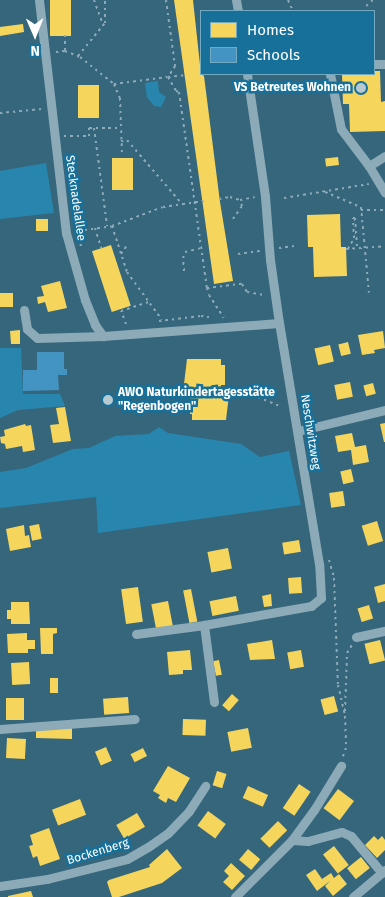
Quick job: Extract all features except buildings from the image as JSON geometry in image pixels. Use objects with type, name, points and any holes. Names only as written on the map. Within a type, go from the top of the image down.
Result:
[{"type":"street","name":"Stecknadelallee","points":[[39,0],[66,233],[85,300],[95,325],[103,336]]},
{"type":"street","name":"Neschwitzweg","points":[[204,625],[311,606],[321,598],[319,564],[275,296],[265,196],[247,75]]},
{"type":"street","points":[[330,75],[341,129],[369,166],[385,194]]},
{"type":"street","points":[[369,166],[385,156]]},
{"type":"street","points":[[24,310],[27,329],[37,338],[103,336],[279,323]]},
{"type":"street","points":[[298,431],[385,410]]},
{"type":"street","points":[[136,634],[204,625],[214,702]]},
{"type":"street","points":[[356,637],[385,631]]},
{"type":"street","points":[[0,729],[135,719]]},
{"type":"street","points":[[235,897],[292,840],[314,810],[341,766]]},
{"type":"street","name":"Bockenberg","points":[[0,886],[47,879],[127,858],[168,833],[190,811],[205,786]]},
{"type":"street","points":[[292,840],[308,841],[342,832],[351,836],[383,872],[353,897]]},
{"type":"path","points":[[94,0],[103,26]]},
{"type":"path","points":[[78,56],[105,23],[104,0]]},
{"type":"path","points":[[166,0],[175,66],[168,77]]},
{"type":"path","points":[[366,6],[372,0]]},
{"type":"path","points":[[65,35],[65,51]]},
{"type":"path","points":[[46,54],[65,51],[78,56],[114,84],[120,98],[122,154]]},
{"type":"path","points":[[114,84],[186,75]]},
{"type":"path","points":[[168,77],[176,91],[179,92],[207,288],[209,295],[226,320]]},
{"type":"path","points":[[0,113],[52,108]]},
{"type":"path","points":[[55,138],[89,136],[89,128],[121,128]]},
{"type":"path","points":[[94,128],[107,226]]},
{"type":"path","points":[[121,141],[127,140],[182,204]]},
{"type":"path","points":[[284,198],[366,186],[376,178]]},
{"type":"path","points":[[325,192],[361,207],[369,294]]},
{"type":"path","points":[[219,199],[230,197],[240,200],[265,196]]},
{"type":"path","points":[[233,219],[242,206],[240,200]]},
{"type":"path","points":[[66,233],[112,226],[164,207],[204,201]]},
{"type":"path","points":[[361,210],[385,210]]},
{"type":"path","points":[[357,248],[355,218],[353,218],[354,238],[347,249],[385,246]]},
{"type":"path","points":[[112,226],[127,272],[162,320]]},
{"type":"path","points":[[95,228],[101,248]]},
{"type":"path","points":[[121,254],[128,244]]},
{"type":"path","points":[[184,271],[185,252],[201,248]]},
{"type":"path","points":[[207,288],[242,284],[247,292],[275,296]]},
{"type":"path","points":[[128,331],[121,312],[149,302]]},
{"type":"path","points":[[240,390],[285,408],[283,399]]},
{"type":"path","points":[[329,558],[334,578],[338,685],[345,716]]},
{"type":"path","points":[[341,766],[346,748],[347,653]]},
{"type":"shaded area","points":[[158,81],[159,92],[166,97],[161,107],[154,106],[147,97],[145,83]]},
{"type":"shaded area","points":[[46,163],[54,213],[0,219],[0,171]]},
{"type":"shaded area","points":[[0,348],[21,348],[23,394],[60,394],[65,406],[18,410],[0,418]]},
{"type":"shaded area","points":[[159,427],[168,433],[241,444],[260,457],[289,451],[301,505],[98,533],[96,497],[0,508],[0,472],[26,468],[73,449],[89,448],[115,436],[149,434]]},
{"type":"place","name":"VS Betreutes Wohnen","points":[[361,88]]},
{"type":"place","name":"AWO Naturkindertagesstätte \"Regenbogen\"","points":[[108,400]]}]
